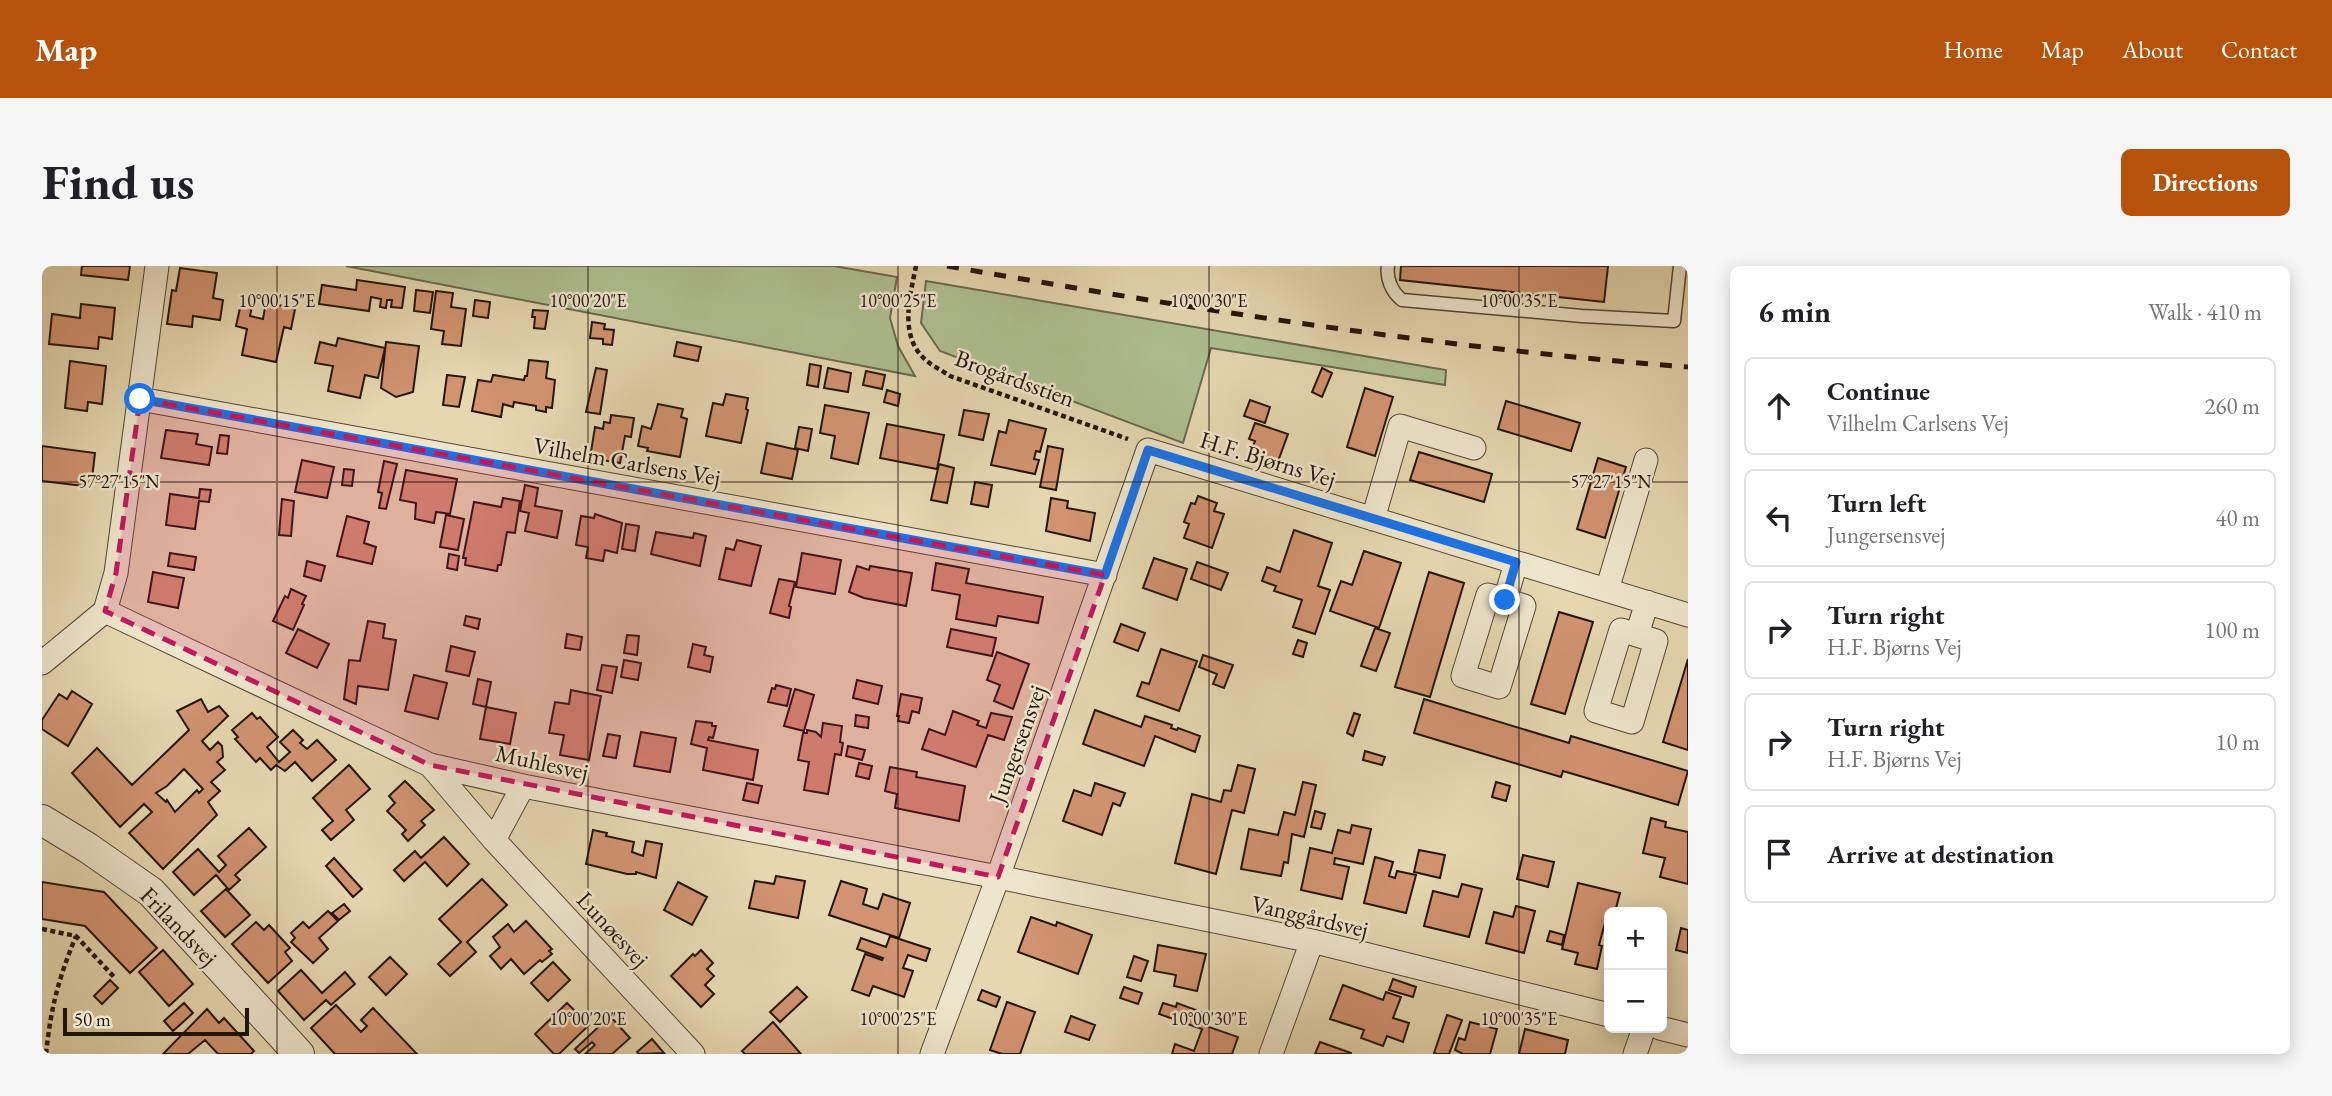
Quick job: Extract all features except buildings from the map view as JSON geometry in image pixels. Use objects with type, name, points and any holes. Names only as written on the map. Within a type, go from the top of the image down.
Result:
[{"type":"street","points":[[42,663],[105,611],[116,573],[157,266]]},
{"type":"street","name":"Vilhelm Carlsens Vej","points":[[140,399],[1105,575]]},
{"type":"street","points":[[1373,519],[1401,426],[1474,448]]},
{"type":"street","name":"H.F. Bjørns Vej","points":[[1148,450],[1688,615]]},
{"type":"street","name":"Jungersensvej","points":[[933,1054],[1148,450]]},
{"type":"street","points":[[1607,590],[1646,460]]},
{"type":"street","points":[[1505,600],[1516,562]]},
{"type":"street","points":[[1637,635],[1647,602]]},
{"type":"street","name":"Muhlesvej","points":[[105,611],[430,765],[523,786],[998,877]]},
{"type":"street","name":"Lunøesvej","points":[[430,765],[494,840],[693,1054]]},
{"type":"street","points":[[494,840],[523,786]]},
{"type":"street","name":"Frilandsvej","points":[[42,820],[151,892],[299,1054]]},
{"type":"street","name":"Vanggårdsvej","points":[[998,877],[1312,941],[1604,1014]]},
{"type":"street","points":[[1271,1054],[1312,941]]},
{"type":"street","points":[[1667,1030],[1688,1035]]},
{"type":"street","points":[[1634,1054],[1642,1033]]},
{"type":"lane","points":[[1388,266],[1387,272],[1394,294],[1402,300],[1581,316],[1674,321],[1680,266]]},
{"type":"path","name":"Brogårdsstien","points":[[916,266],[907,313],[912,341],[925,360],[950,376],[1119,434],[1148,450]]},
{"type":"path","points":[[42,929],[76,936],[114,977]]},
{"type":"path","points":[[46,1054],[51,1012],[59,979],[76,936]]},
{"type":"highlighted area","points":[[140,399],[1105,575],[998,877],[430,765],[105,611],[116,573]]},
{"type":"green space","points":[[346,266],[834,266],[897,277],[890,318],[898,346],[915,376]]},
{"type":"green space","points":[[926,281],[1446,370],[1445,385],[1211,348],[1183,443],[940,351],[921,323]]},
{"type":"railway","points":[[947,266],[1316,326],[1502,349],[1688,367]]},
{"type":"route","points":[[140,399],[1105,575],[1148,450],[1516,562],[1505,600]]}]
